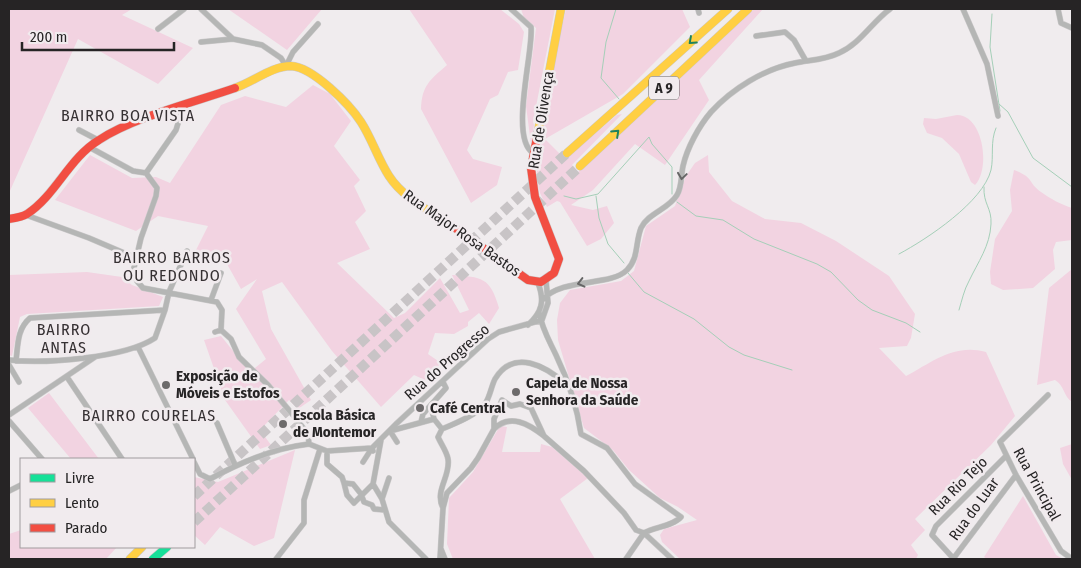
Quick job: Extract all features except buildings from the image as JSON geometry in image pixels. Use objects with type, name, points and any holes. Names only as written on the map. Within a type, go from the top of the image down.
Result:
[{"type":"main road","name":"Rua de Olivença","points":[[542,282],[557,268],[559,259],[535,197],[531,168],[561,9]]},
{"type":"main road","name":"A 9","points":[[567,153],[728,9]]},
{"type":"main road","name":"A 9","points":[[580,166],[748,9]]},
{"type":"main road","points":[[9,219],[26,216],[39,204],[74,161],[98,140],[123,127],[243,86],[273,70],[286,66]]},
{"type":"main road","name":"Rua Major Rosa Bastos","points":[[286,66],[296,67],[314,76],[349,106],[362,123],[389,177],[405,194],[498,257],[528,280],[542,282]]},
{"type":"main road","points":[[130,559],[141,548]]},
{"type":"main road","points":[[153,559],[165,548]]},
{"type":"street","points":[[158,29],[184,9]]},
{"type":"street","points":[[200,9],[233,39]]},
{"type":"street","points":[[542,300],[548,295],[583,282],[619,276],[627,270],[638,252],[641,228],[678,193],[684,162],[698,131],[711,112],[751,80],[777,67],[840,53],[868,31],[890,9]]},
{"type":"street","points":[[964,9],[987,64],[998,116]]},
{"type":"street","points":[[1058,9],[1061,23],[1072,28]]},
{"type":"street","points":[[514,10],[531,27],[522,99],[527,144],[533,152]]},
{"type":"street","points":[[286,66],[293,52],[318,24]]},
{"type":"street","points":[[756,36],[786,32],[794,40],[806,61]]},
{"type":"street","points":[[201,42],[233,39],[262,45],[281,58],[286,66]]},
{"type":"street","points":[[146,172],[176,130],[183,108]]},
{"type":"street","points":[[79,130],[98,140]]},
{"type":"street","points":[[89,147],[133,171],[146,172]]},
{"type":"street","points":[[146,172],[156,188],[156,196],[140,238],[133,272],[137,282],[143,288],[211,300],[220,304],[222,310],[221,330]]},
{"type":"street","points":[[26,216],[89,238],[136,258]]},
{"type":"street","points":[[9,360],[96,356],[138,347],[155,338],[169,292],[187,251]]},
{"type":"street","points":[[211,300],[221,274]]},
{"type":"street","points":[[541,321],[546,312],[548,295],[542,282]]},
{"type":"street","points":[[542,282],[542,300],[539,312],[543,331],[569,387],[577,409],[581,434],[607,448],[635,484],[681,517],[677,521],[658,526],[644,533],[626,559]]},
{"type":"street","points":[[16,361],[22,324],[30,318],[165,310]]},
{"type":"street","points":[[527,325],[539,312]]},
{"type":"street","name":"Rua do Progresso","points":[[363,462],[372,448],[404,416],[492,336],[499,332],[541,321]]},
{"type":"street","points":[[215,332],[221,330]]},
{"type":"street","points":[[221,330],[231,339],[239,357],[268,385],[308,434],[309,444]]},
{"type":"street","points":[[138,347],[192,458]]},
{"type":"street","points":[[9,415],[96,356]]},
{"type":"street","points":[[443,508],[440,503],[441,490],[447,472],[448,459],[438,437],[442,430],[454,426],[481,408],[503,368],[514,363],[540,366],[569,387]]},
{"type":"street","points":[[9,366],[19,382]]},
{"type":"street","points":[[67,377],[121,458]]},
{"type":"street","points":[[421,422],[420,419],[446,388],[443,382]]},
{"type":"street","name":"Rua Principal","points":[[1048,395],[1000,442],[1016,475],[1060,551],[1072,559]]},
{"type":"street","points":[[494,429],[494,420],[502,400],[511,406],[520,404],[531,408],[544,436]]},
{"type":"street","points":[[431,406],[434,418],[442,430]]},
{"type":"street","points":[[397,442],[390,431],[434,418]]},
{"type":"street","points":[[440,559],[443,508],[447,494],[471,468],[494,429],[500,423],[510,420],[529,425],[544,436],[584,471],[624,513],[636,530],[644,533],[672,559]]},
{"type":"street","points":[[9,421],[41,458]]},
{"type":"street","points":[[217,423],[235,465]]},
{"type":"street","points":[[327,451],[328,464],[342,478],[347,496],[354,503],[373,484],[382,439]]},
{"type":"street","points":[[195,464],[200,474],[210,479],[235,465],[266,453],[309,444],[327,451],[372,448],[377,458]]},
{"type":"street","points":[[276,559],[304,523],[306,517],[304,500],[320,449]]},
{"type":"street","name":"Rua Rio Tejo","points":[[953,559],[932,535],[936,526],[1006,456]]},
{"type":"street","name":"Rua do Luar","points":[[953,559],[1016,475]]},
{"type":"street","points":[[382,499],[389,478]]},
{"type":"street","points":[[344,483],[353,484],[364,502],[372,505],[374,509],[385,510]]},
{"type":"street","points":[[373,484],[382,499],[388,522],[426,559]]},
{"type":"street","points":[[441,549],[445,559]]},
{"type":"shaded area","points":[[9,9],[132,9],[122,15],[193,48],[158,84],[78,39],[9,193]]},
{"type":"shaded area","points":[[228,9],[322,9],[287,50]]},
{"type":"shaded area","points":[[409,9],[500,9],[519,24],[524,32],[518,70],[508,72],[498,95],[490,99],[467,150],[473,159],[502,167],[497,185],[471,203],[421,109],[425,88],[447,65]]},
{"type":"shaded area","points":[[521,9],[555,9],[533,122],[531,144],[526,106],[536,28],[524,18]]},
{"type":"shaded area","points":[[566,9],[682,9],[690,27],[623,94],[545,139],[565,159],[617,115],[622,114],[572,165],[578,172],[754,9],[763,9],[699,80],[709,100],[665,165],[635,144],[593,190],[571,205],[593,210],[607,206],[614,223],[601,239],[587,246],[560,202],[557,201],[547,207],[540,191],[537,172],[545,100]]},
{"type":"shaded area","points":[[313,85],[330,94],[351,121],[334,146],[360,180],[354,186],[366,211],[355,222],[370,249],[337,263],[394,318],[405,313],[440,278],[460,313],[469,310],[452,275],[478,278],[488,284],[499,308],[489,324],[479,313],[468,322],[468,326],[454,334],[435,333],[428,354],[441,363],[425,380],[414,375],[381,407],[332,351],[282,282],[262,291],[271,329],[311,400],[298,409],[289,400],[260,430],[271,445],[260,449],[225,400],[204,340],[221,336],[250,372],[266,359],[236,309],[257,279],[241,289],[227,264],[196,250],[208,226],[158,216],[136,231],[55,200],[90,155],[132,178],[156,177],[170,183],[221,105],[245,96],[286,107]]},
{"type":"shaded area","points":[[957,115],[966,117],[973,124],[982,144],[983,167],[975,185],[971,182],[959,154],[942,138],[927,133],[923,124],[924,118],[936,119]]},
{"type":"shaded area","points":[[708,155],[709,172],[732,201],[765,219],[801,223],[836,241],[889,276],[915,314],[911,338],[907,346],[879,348],[906,376],[944,355],[954,352],[975,350],[986,352],[1015,416],[991,445],[915,519],[925,530],[911,545],[918,555],[916,559],[680,559],[662,542],[660,535],[664,529],[697,520],[660,498],[629,470],[613,450],[584,428],[558,340],[557,320],[560,303],[570,290],[621,281],[634,271],[646,226],[675,206],[686,176],[695,163]]},
{"type":"shaded area","points":[[1014,170],[1025,175],[1045,195],[1072,208],[1072,240],[1056,242],[1053,250],[1055,269],[1033,288],[1003,290],[991,284],[990,272],[995,239],[1012,211],[1010,190]]},
{"type":"shaded area","points":[[1072,269],[1072,402],[1055,380],[1037,385],[1049,288]]},
{"type":"shaded area","points":[[87,272],[122,277],[132,285],[163,297],[159,306],[27,314],[20,317],[12,356],[9,355],[9,275]]},
{"type":"shaded area","points":[[49,393],[98,458],[70,458],[28,408]]},
{"type":"shaded area","points":[[500,426],[507,427],[502,452],[540,452],[541,444],[552,447],[588,478],[560,499],[595,559],[453,559],[447,544],[449,498],[473,472]]},
{"type":"shaded area","points":[[1072,444],[1072,480],[1063,464],[1060,448]]},
{"type":"shaded area","points":[[295,450],[274,538],[254,546],[220,527],[205,545],[195,536],[195,477],[218,482]]},
{"type":"shaded area","points":[[1023,496],[1056,555],[1063,559],[987,559],[984,557]]},
{"type":"shaded area","points":[[20,530],[20,548],[116,548],[106,559],[9,559],[9,534]]},
{"type":"waterway","points":[[616,9],[606,42],[601,78],[619,99]]},
{"type":"waterway","points":[[992,14],[990,47],[1000,111]]},
{"type":"waterway","points":[[999,104],[1008,112],[1033,158],[1072,187]]},
{"type":"waterway","points":[[899,254],[938,229],[966,207],[977,195],[986,182],[991,170],[993,138],[996,128]]},
{"type":"waterway","points":[[564,196],[576,199],[598,194],[649,137],[652,144],[672,167],[672,194]]},
{"type":"waterway","points":[[959,310],[966,288],[983,254],[990,232],[991,219],[984,187]]},
{"type":"waterway","points":[[596,196],[599,218],[608,244],[624,263]]},
{"type":"waterway","points":[[677,202],[696,216],[723,220],[754,239],[817,264],[831,272],[858,300],[872,310],[906,323],[920,332]]},
{"type":"waterway","points":[[628,273],[644,292],[694,319],[729,347],[744,355],[792,370]]},
{"type":"tunnel","points":[[195,495],[567,153]]},
{"type":"tunnel","points":[[195,521],[580,166]]},
{"type":"traffic: fast","points":[[153,559],[166,548]]},
{"type":"traffic: slow","points":[[538,132],[561,9]]},
{"type":"traffic: slow","points":[[567,153],[728,9]]},
{"type":"traffic: slow","points":[[580,166],[748,9]]},
{"type":"traffic: slow","points":[[235,88],[270,71],[284,67],[300,68],[310,73],[340,97],[356,115],[395,184],[417,204],[451,225]]},
{"type":"traffic: slow","points":[[130,559],[141,548]]},
{"type":"traffic: jam","points":[[9,219],[25,215],[37,206],[79,156],[99,140],[147,117],[235,88]]},
{"type":"traffic: jam","points":[[451,225],[528,280],[541,282],[554,273],[559,259],[535,197],[531,168],[538,132]]},
{"type":"place","name":"Exposição de Móveis e Estofos","points":[[166,385]]},
{"type":"place","name":"Capela de Nossa Senhora da Saúde","points":[[516,392]]},
{"type":"place","name":"Café Central","points":[[420,408]]},
{"type":"place","name":"Escola Básica de Montemor","points":[[283,424]]},
{"type":"district","name":"BAIRRO BOA VISTA","points":[[128,115]]},
{"type":"district","name":"BAIRRO BARROS OU REDONDO","points":[[172,266]]},
{"type":"district","name":"BAIRRO ANTAS","points":[[64,338]]},
{"type":"district","name":"BAIRRO COURELAS","points":[[149,415]]}]
